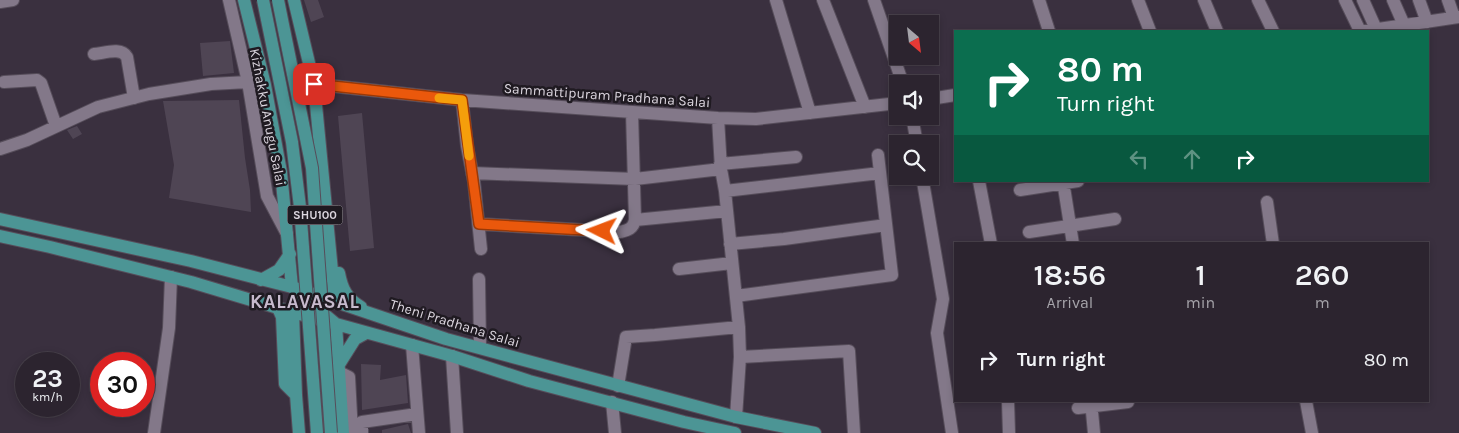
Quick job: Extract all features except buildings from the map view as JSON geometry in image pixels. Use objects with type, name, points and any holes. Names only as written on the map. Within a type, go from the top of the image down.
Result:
[{"type":"main road","points":[[244,0],[265,85],[281,172],[292,287],[336,324],[343,433]]},
{"type":"main road","name":"SHU100","points":[[263,0],[292,142],[300,207],[317,433]]},
{"type":"main road","name":"SHU100","points":[[278,0],[312,168],[332,433]]},
{"type":"main road","points":[[293,313],[335,302],[314,84],[294,0]]},
{"type":"main road","points":[[325,202],[336,218],[342,288],[353,302],[367,311]]},
{"type":"main road","name":"Theni Pradhana Salai","points":[[0,219],[191,261],[292,287],[446,339],[736,417],[815,433]]},
{"type":"main road","points":[[0,236],[171,276],[293,313],[452,356],[529,381],[684,422],[735,433]]},
{"type":"main road","points":[[261,280],[279,270],[290,254]]},
{"type":"main road","points":[[278,308],[282,317],[285,384],[296,395]]},
{"type":"main road","points":[[293,313],[299,433]]},
{"type":"main road","points":[[339,369],[355,338],[366,333]]},
{"type":"street","points":[[0,2],[13,0]]},
{"type":"street","name":"Kizhakku Anugu Salai","points":[[229,0],[248,82],[267,196],[288,237]]},
{"type":"street","points":[[776,0],[810,113]]},
{"type":"street","points":[[823,0],[865,107]]},
{"type":"street","points":[[874,0],[900,75]]},
{"type":"street","points":[[1040,0],[1049,30]]},
{"type":"street","points":[[1138,0],[1150,30]]},
{"type":"street","points":[[1204,0],[1217,30]]},
{"type":"street","points":[[1258,0],[1273,30]]},
{"type":"street","points":[[1345,0],[1360,30]]},
{"type":"street","points":[[1363,0],[1371,30],[1456,17],[1448,0]]},
{"type":"street","points":[[1393,0],[1404,25]]},
{"type":"street","points":[[1419,0],[1427,22]]},
{"type":"street","points":[[94,54],[121,51],[125,53],[134,98]]},
{"type":"street","points":[[4,82],[36,80],[41,83],[56,126]]},
{"type":"street","points":[[0,148],[27,140],[98,107],[134,98],[211,84],[248,82]]},
{"type":"street","name":"Sammattipuram Pradhana Salai","points":[[314,84],[462,100],[718,118],[756,119],[889,104]]},
{"type":"street","points":[[939,98],[954,95]]},
{"type":"street","points":[[462,100],[481,250]]},
{"type":"street","points":[[479,224],[620,232],[629,230],[634,225],[635,220],[632,112]]},
{"type":"street","points":[[718,118],[720,167],[725,191],[739,327],[740,357],[736,417]]},
{"type":"street","points":[[736,296],[892,275],[878,155]]},
{"type":"street","points":[[472,173],[635,179],[796,157]]},
{"type":"street","points":[[725,191],[880,173]]},
{"type":"street","points":[[979,182],[992,242]]},
{"type":"street","points":[[1020,190],[1063,182],[1073,242]]},
{"type":"street","points":[[924,185],[943,299],[937,333],[952,433]]},
{"type":"street","points":[[1266,202],[1273,242]]},
{"type":"street","points":[[635,220],[727,211]]},
{"type":"street","points":[[1029,232],[1115,219]]},
{"type":"street","points":[[730,244],[784,239],[886,225]]},
{"type":"street","points":[[679,269],[732,263]]},
{"type":"street","points":[[154,433],[169,328],[171,276]]},
{"type":"street","points":[[479,279],[480,347]]},
{"type":"street","points":[[618,386],[626,337],[655,336],[739,327]]},
{"type":"street","points":[[412,345],[419,433]]},
{"type":"street","points":[[740,357],[849,351],[854,433]]},
{"type":"street","points":[[452,356],[457,433]]},
{"type":"street","points":[[339,369],[349,377],[352,433]]},
{"type":"street","points":[[612,402],[615,433]]},
{"type":"street","points":[[1008,402],[1010,433]]},
{"type":"street","points":[[1078,408],[1091,404],[1128,402]]},
{"type":"street","points":[[1306,402],[1312,433]]},
{"type":"street","points":[[1091,404],[1094,433]]},
{"type":"street","points":[[362,433],[362,422],[417,414]]},
{"type":"slow traffic","points":[[439,98],[462,100],[469,156]]},
{"type":"district","name":"KALAVASAL","points":[[305,301]]},
{"type":"route","points":[[314,84],[462,100],[479,224],[602,231]]}]
